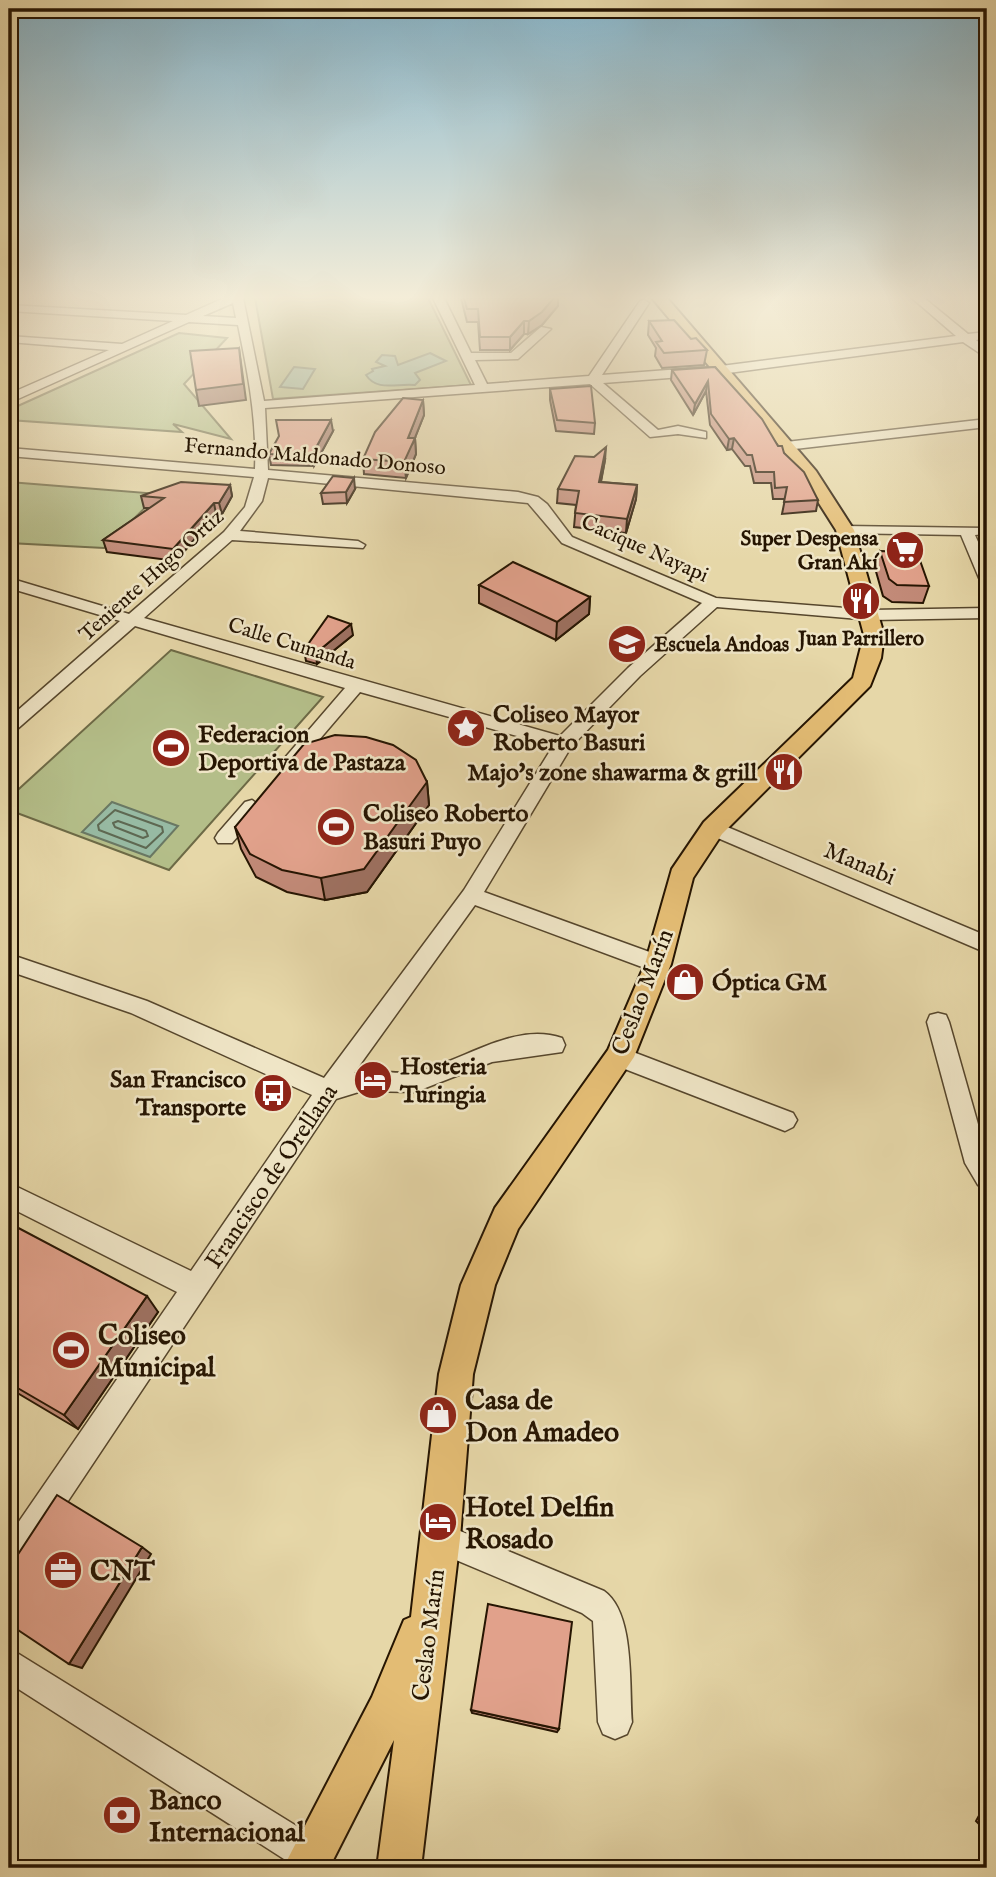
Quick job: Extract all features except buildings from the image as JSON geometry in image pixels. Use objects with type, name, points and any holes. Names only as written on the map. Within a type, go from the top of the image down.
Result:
[{"type":"main road","name":"Ceslao Marín","points":[[399,1868],[441,1538],[456,1374],[478,1285],[506,1219],[549,1153],[620,1057],[658,964],[681,876],[713,828],[863,681],[872,658],[874,635],[871,615],[845,530],[810,475],[734,386]]},
{"type":"main road","points":[[315,1864],[387,1711],[431,1604]]},
{"type":"street","points":[[9,399],[40,386]]},
{"type":"street","name":"Teniente Hugo Ortiz","points":[[9,727],[134,620],[229,535],[246,516],[257,498],[263,472],[254,386]]},
{"type":"street","points":[[257,405],[525,386]]},
{"type":"street","points":[[599,386],[655,434],[678,430],[701,435]]},
{"type":"street","points":[[786,446],[987,423]]},
{"type":"street","name":"Fernando Maldonado Donoso","points":[[9,452],[504,494],[533,500]]},
{"type":"street","name":"Cacique Nayapi","points":[[533,500],[567,540],[713,601]]},
{"type":"street","points":[[845,530],[980,531],[987,578]]},
{"type":"street","points":[[229,535],[358,545]]},
{"type":"street","name":"Calle Cumanda","points":[[9,583],[356,686],[564,743]]},
{"type":"street","points":[[713,601],[871,615],[987,613]]},
{"type":"street","name":"Francisco de Orellana","points":[[9,1562],[328,1091],[471,895],[564,743],[635,672],[713,601]]},
{"type":"street","points":[[225,838],[356,686]]},
{"type":"street","name":"Manabi","points":[[713,828],[987,945]]},
{"type":"street","points":[[471,895],[658,964]]},
{"type":"street","points":[[9,962],[139,1007],[328,1091],[362,1081],[415,1082],[490,1053],[527,1046],[554,1045]]},
{"type":"street","points":[[938,1022],[977,1163],[987,1177]]},
{"type":"street","points":[[620,1057],[785,1120]]},
{"type":"street","points":[[9,1194],[195,1287]]},
{"type":"street","points":[[441,1538],[593,1602],[604,1610],[609,1622],[615,1722]]},
{"type":"street","points":[[9,1664],[315,1864]]},
{"type":"shaded area","points":[[63,386],[185,386],[231,439],[173,424],[182,432],[9,420],[9,410]]},
{"type":"shaded area","points":[[271,386],[463,386],[273,399]]},
{"type":"shaded area","points":[[9,482],[159,494],[104,548],[9,543]]},
{"type":"shaded area","name":"Federacion Deportiva de Pastaza","points":[[171,650],[323,697],[169,870],[9,810],[9,798]]},
{"type":"water","points":[[281,386],[305,386],[303,389]]},
{"type":"water","points":[[112,802],[178,826],[150,857],[82,832]]},
{"type":"place","name":"Super Despensa Gran Akí","points":[[905,550]]},
{"type":"place","name":"Juan Parrillero","points":[[861,601]]},
{"type":"place","name":"Escuela Andoas","points":[[627,644]]},
{"type":"place","name":"Coliseo Mayor Roberto Basuri","points":[[466,728]]},
{"type":"place","name":"Federacion Deportiva de Pastaza","points":[[171,748]]},
{"type":"place","name":"Majo's zone shawarma & grill","points":[[784,772]]},
{"type":"place","name":"Coliseo Roberto Basuri Puyo","points":[[336,827]]},
{"type":"place","name":"Óptica GM","points":[[685,982]]},
{"type":"place","name":"Hosteria Turingia","points":[[373,1080]]},
{"type":"place","name":"San Francisco Transporte","points":[[273,1093]]},
{"type":"place","name":"Coliseo Municipal","points":[[71,1350]]},
{"type":"place","name":"Casa de Don Amadeo","points":[[438,1415]]},
{"type":"place","name":"Hotel Delfin Rosado","points":[[438,1522]]},
{"type":"place","name":"CNT","points":[[63,1570]]},
{"type":"place","name":"Banco Internacional","points":[[122,1815]]}]
